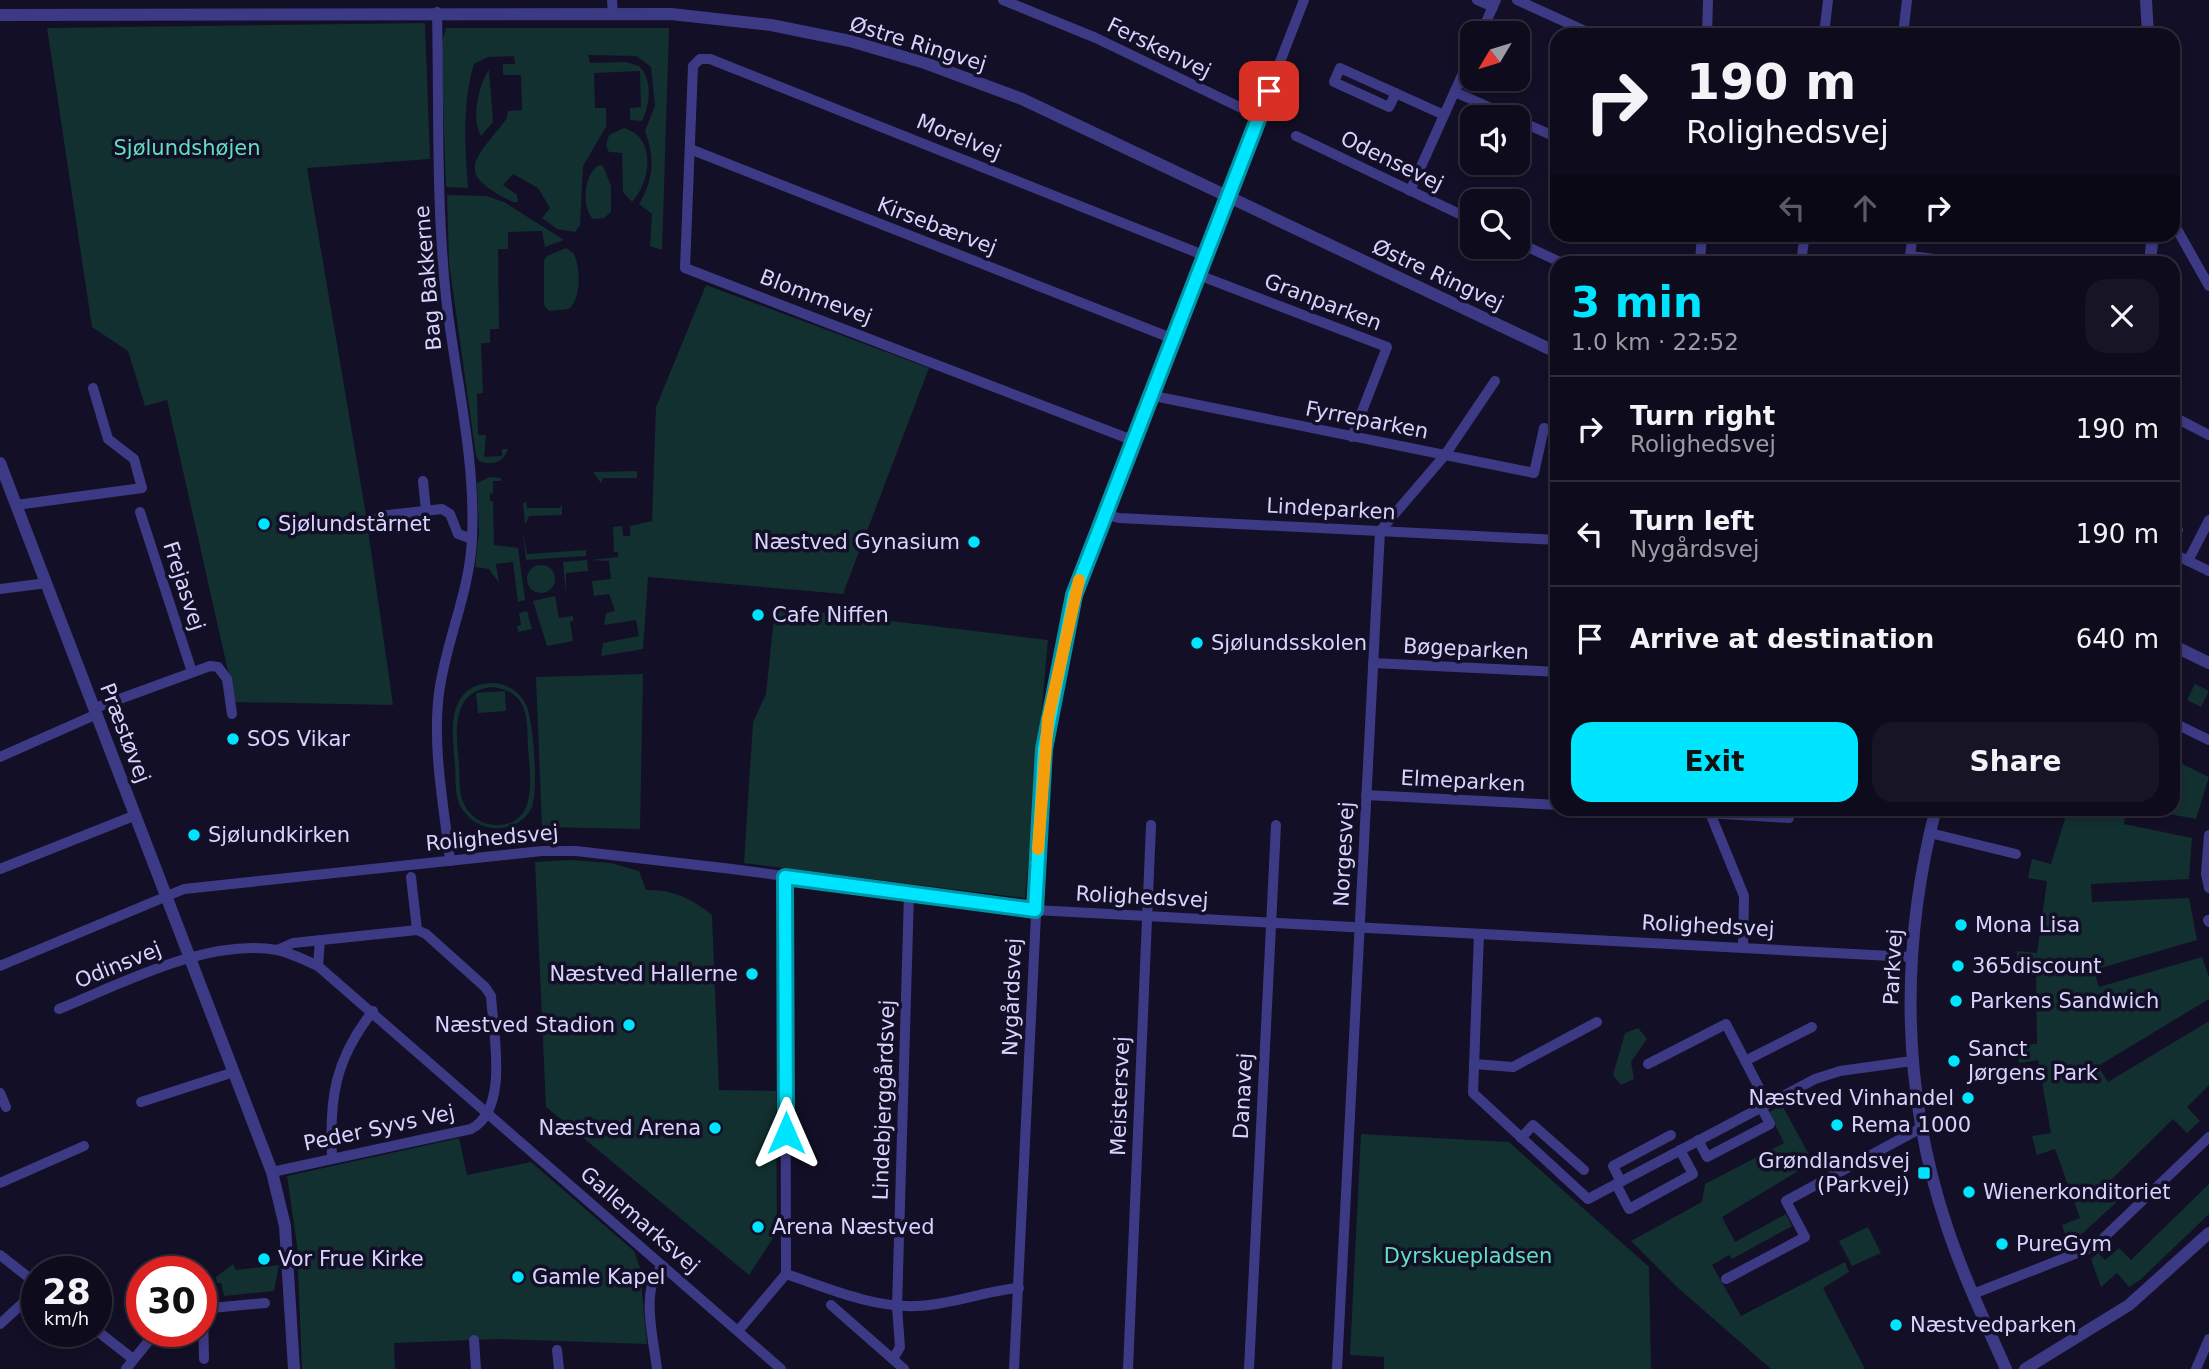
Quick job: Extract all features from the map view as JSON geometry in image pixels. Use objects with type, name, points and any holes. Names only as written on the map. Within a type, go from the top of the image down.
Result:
[{"type":"street","points":[[612,0],[613,14]]},
{"type":"street","name":"Ferskenvej","points":[[1003,0],[1096,38],[1258,116]]},
{"type":"street","name":"Nygårdsvej","points":[[1014,1369],[1035,910],[1048,719],[1074,595],[1203,255],[1304,0]]},
{"type":"street","points":[[1477,0],[1494,4],[1486,21]]},
{"type":"street","points":[[1517,0],[1579,28]]},
{"type":"street","points":[[1707,28],[1708,0]]},
{"type":"street","points":[[1825,28],[1828,0]]},
{"type":"street","points":[[1904,28],[1907,0]]},
{"type":"street","points":[[2146,0],[2148,28]]},
{"type":"street","name":"Østre Ringvej","points":[[0,15],[437,12],[700,15],[771,25],[850,41],[925,63],[1022,99],[1550,349]]},
{"type":"street","name":"Bag Bakkerne","points":[[437,12],[440,197],[446,284],[467,447],[472,539],[465,591],[439,695],[438,752],[450,861]]},
{"type":"street","name":"Blommevej","points":[[700,59],[693,66],[685,268],[1132,440]]},
{"type":"street","name":"Morelvej","points":[[700,59],[710,59],[1203,255]]},
{"type":"street","points":[[1396,93],[1390,107],[1334,82],[1340,68],[1396,93],[1444,115]]},
{"type":"street","points":[[1410,191],[1460,81]]},
{"type":"street","points":[[1455,92],[1484,105]]},
{"type":"street","points":[[1530,126],[1550,134]]},
{"type":"street","name":"Odensevej","points":[[1296,136],[1460,214]]},
{"type":"street","name":"Kirsebærvej","points":[[690,149],[1171,338]]},
{"type":"street","points":[[2180,235],[2209,286]]},
{"type":"street","points":[[1530,248],[1550,257]]},
{"type":"street","name":"Granparken","points":[[1196,274],[1387,347],[1352,436]]},
{"type":"street","points":[[1380,531],[1445,455],[1494,381]]},
{"type":"street","points":[[16,505],[142,488],[134,459],[108,439],[93,388]]},
{"type":"street","name":"Fyrreparken","points":[[1149,395],[1534,473],[1544,428]]},
{"type":"street","points":[[2180,420],[2209,435]]},
{"type":"street","name":"Præstøvej","points":[[0,464],[272,1172],[285,1226],[295,1369]]},
{"type":"street","points":[[424,481],[426,511]]},
{"type":"street","points":[[379,516],[447,511],[458,534],[472,539]]},
{"type":"street","name":"Frejasvej","points":[[140,512],[192,672]]},
{"type":"street","name":"Lindeparken","points":[[1104,513],[1119,518],[1550,540]]},
{"type":"street","points":[[2188,561],[2209,520]]},
{"type":"street","name":"Norgesvej","points":[[1337,1369],[1380,531]]},
{"type":"street","points":[[2180,557],[2209,571]]},
{"type":"street","points":[[0,589],[47,583]]},
{"type":"street","points":[[2180,649],[2209,663]]},
{"type":"street","name":"Bøgeparken","points":[[1373,663],[1550,673]]},
{"type":"street","points":[[0,757],[96,711],[210,666],[224,672],[232,714]]},
{"type":"street","points":[[2180,726],[2209,740]]},
{"type":"street","name":"Elmeparken","points":[[1366,795],[1550,805]]},
{"type":"street","points":[[0,869],[136,815]]},
{"type":"street","points":[[1711,816],[1744,896],[1743,947]]},
{"type":"street","points":[[1765,816],[1788,818]]},
{"type":"street","name":"Parkvej","points":[[1934,816],[1916,900],[1910,957],[1912,1061],[1921,1128],[1947,1228],[2006,1369]]},
{"type":"street","name":"Meistersvej","points":[[1128,1369],[1151,825]]},
{"type":"street","name":"Danavej","points":[[1249,1369],[1276,825]]},
{"type":"street","points":[[1930,833],[2015,854]]},
{"type":"street","points":[[2209,835],[2206,874],[2209,888]]},
{"type":"street","name":"Rolighedsvej","points":[[167,896],[184,890],[542,851],[576,851],[1035,910],[1910,957]]},
{"type":"street","points":[[411,877],[417,930]]},
{"type":"street","points":[[738,1331],[786,1274],[785,877]]},
{"type":"street","name":"Lindebjerggårdsvej","points":[[893,1359],[900,1347],[897,1307],[909,894]]},
{"type":"street","points":[[0,966],[167,896]]},
{"type":"street","points":[[278,950],[293,943],[320,940],[417,930],[426,934],[485,987],[491,996],[497,1091],[486,1112]]},
{"type":"street","points":[[1479,934],[1473,1093],[1588,1199],[1815,1079],[1840,1071],[1912,1061]]},
{"type":"street","points":[[318,966],[320,940]]},
{"type":"street","name":"Gallemarksvej","points":[[191,956],[253,949],[278,950],[318,966],[373,1010],[781,1369]]},
{"type":"street","name":"Odinsvej","points":[[60,1009],[191,956]]},
{"type":"street","points":[[332,1158],[330,1116],[333,1093],[346,1051],[373,1010]]},
{"type":"street","points":[[1474,1064],[1514,1067],[1597,1022]]},
{"type":"street","points":[[1648,1064],[1726,1024],[1764,1105],[1770,1124],[1707,1157],[1698,1140]]},
{"type":"street","points":[[1745,1062],[1812,1027]]},
{"type":"street","points":[[141,1102],[234,1072]]},
{"type":"street","points":[[0,1093],[6,1107]]},
{"type":"street","name":"Peder Syvs Vej","points":[[272,1172],[471,1129],[477,1126],[486,1112]]},
{"type":"street","points":[[1521,1138],[1533,1125],[1584,1170]]},
{"type":"street","points":[[1726,1279],[1805,1237],[1786,1201],[1921,1128]]},
{"type":"street","points":[[1671,1135],[1613,1166],[1629,1209],[1693,1174],[1680,1150]]},
{"type":"street","points":[[1973,1294],[2095,1246],[2209,1137]]},
{"type":"street","points":[[0,1183],[84,1146]]},
{"type":"street","points":[[2025,1369],[2129,1305],[2209,1233]]},
{"type":"street","points":[[0,1255],[21,1271]]},
{"type":"street","points":[[657,1369],[649,1290],[654,1273],[663,1266]]},
{"type":"street","points":[[786,1274],[868,1301],[897,1307],[934,1305],[1018,1288]]},
{"type":"street","points":[[217,1307],[265,1303]]},
{"type":"street","points":[[0,1324],[21,1305]]},
{"type":"street","points":[[831,1305],[904,1369]]},
{"type":"street","points":[[2201,1365],[2209,1339]]},
{"type":"street","points":[[474,1340],[476,1369]]},
{"type":"street","points":[[112,1343],[133,1359]]},
{"type":"street","points":[[126,1369],[143,1347]]},
{"type":"street","points":[[204,1347],[204,1359]]},
{"type":"street","points":[[557,1350],[559,1369]]},
{"type":"green space","name":"Sjølundshøjen","points":[[425,23],[430,159],[307,168],[365,509],[393,705],[235,702],[167,400],[145,406],[128,351],[92,327],[47,28]]},
{"type":"green space","points":[[446,28],[669,28],[662,250],[650,246],[652,214],[639,204],[648,186],[651,168],[645,131],[655,106],[651,67],[636,56],[588,55],[590,63],[626,62],[639,66],[648,85],[647,107],[642,121],[630,120],[630,108],[641,107],[640,71],[594,73],[595,108],[606,108],[606,127],[583,166],[580,225],[575,232],[557,229],[542,218],[550,208],[538,188],[513,174],[503,185],[517,195],[518,202],[513,202],[481,182],[476,173],[475,164],[479,155],[507,118],[508,111],[522,110],[521,75],[503,75],[503,64],[515,64],[514,56],[488,57],[474,64],[466,110],[468,188],[446,187],[441,45]]},
{"type":"green space","points":[[489,70],[493,122],[481,136],[476,121],[477,103]]},
{"type":"green space","points":[[624,128],[642,140],[648,160],[644,182],[632,202],[623,192],[622,153],[609,152],[606,146],[609,135]]},
{"type":"green space","points":[[599,165],[603,166],[611,186],[611,212],[604,218],[593,219],[587,207],[586,191],[590,175]]},
{"type":"green space","points":[[447,195],[486,196],[504,202],[564,240],[545,247],[542,231],[508,232],[508,249],[498,249],[499,329],[490,329],[490,343],[481,343],[483,393],[477,394],[478,435],[486,435],[484,457],[502,456],[502,449],[508,449],[500,460],[493,463],[479,461],[476,456],[449,263]]},
{"type":"green space","points":[[566,248],[574,254],[578,267],[576,298],[569,309],[549,311],[544,305],[544,261],[547,256]]},
{"type":"green space","points":[[706,285],[929,368],[843,594],[648,577],[643,649],[601,656],[603,643],[639,636],[636,620],[604,625],[606,613],[615,611],[609,594],[594,596],[592,581],[611,579],[609,561],[591,560],[618,557],[618,552],[614,552],[613,527],[622,526],[623,536],[630,536],[630,526],[652,521],[656,407]]},
{"type":"green space","points":[[637,471],[637,478],[603,478],[601,483],[593,472]]},
{"type":"green space","points":[[490,477],[501,478],[501,481],[493,481],[493,493],[490,494],[490,501],[493,501],[494,545],[518,548],[525,600],[518,602],[513,562],[496,564],[499,583],[489,569],[475,567],[479,532],[477,483]]},
{"type":"green space","points":[[526,502],[527,508],[560,508],[562,504],[562,515],[529,516],[525,525],[523,503]]},
{"type":"green space","points":[[523,532],[527,554],[586,550],[586,556],[526,560]]},
{"type":"green space","points":[[587,560],[588,571],[566,573],[566,594],[563,562]]},
{"type":"green space","points":[[541,565],[551,569],[555,579],[551,589],[541,593],[531,589],[527,579],[531,569]]},
{"type":"green space","points":[[555,596],[559,618],[573,616],[573,621],[570,622],[573,641],[547,646],[533,601]]},
{"type":"green space","points":[[775,607],[1048,640],[1025,898],[744,863],[753,722],[766,694]]},
{"type":"green space","points":[[527,611],[532,629],[518,632],[517,626],[521,625],[519,613]]},
{"type":"green space","points":[[643,674],[640,829],[542,827],[536,677]]},
{"type":"green space","points":[[495,683],[512,689],[525,703],[531,723],[535,773],[533,801],[524,818],[506,827],[486,827],[476,822],[461,807],[457,797],[453,738],[455,711],[467,691],[479,685]],"holes":[[[492,687],[514,695],[525,712],[530,785],[526,808],[519,817],[510,823],[496,825],[478,820],[463,801],[457,739],[462,705],[478,690]]]},
{"type":"green space","points":[[2195,684],[2209,691],[2201,707],[2187,700]]},
{"type":"green space","points":[[505,691],[506,711],[478,713],[476,693]]},
{"type":"green space","points":[[2180,763],[2209,777],[2196,819],[2180,816]]},
{"type":"green space","points":[[2066,816],[2125,816],[2124,824],[2192,838],[2189,879],[2091,884],[2092,902],[2189,898],[2197,940],[2094,970],[2099,987],[2202,957],[2209,977],[2209,999],[2098,1066],[2108,1082],[2209,1021],[2209,1085],[2187,1107],[2200,1121],[2187,1133],[2173,1119],[2109,1182],[2122,1197],[2083,1233],[2068,1243],[2062,1225],[2080,1218],[2055,1149],[2037,1155],[2032,1136],[2051,1133],[2038,1060],[2019,1063],[2018,1045],[2037,1044],[2036,971],[2017,971],[2017,951],[2037,953],[2047,881],[2028,878],[2032,859],[2051,864]]},
{"type":"green space","name":"Næstved Stadion","points":[[569,860],[611,863],[639,871],[646,890],[665,891],[682,896],[712,915],[719,1090],[776,1091],[777,1232],[749,1275],[546,1107],[535,862]]},
{"type":"green space","points":[[1638,1028],[1647,1039],[1631,1062],[1634,1079],[1621,1085],[1613,1075],[1625,1033]]},
{"type":"green space","points":[[1782,1105],[1813,1162],[1722,1217],[1735,1242],[1786,1214],[1792,1226],[1732,1259],[1729,1255],[1712,1265],[1741,1316],[1845,1262],[1849,1272],[1823,1288],[1865,1369],[1771,1369],[1677,1287],[1631,1241],[1702,1202],[1705,1184],[1784,1143],[1769,1112]]},
{"type":"green space","name":"Dyrskuepladsen","points":[[1361,1134],[1509,1142],[1649,1267],[1651,1369],[1384,1369],[1384,1357],[1350,1355]]},
{"type":"green space","points":[[459,1138],[467,1175],[531,1162],[634,1251],[640,1268],[636,1270],[640,1271],[647,1344],[497,1339],[394,1343],[395,1369],[302,1369],[297,1245],[287,1176]]},
{"type":"green space","points":[[2209,1184],[2209,1214],[2140,1280],[2129,1287],[2117,1273],[2101,1287],[2091,1259],[2098,1253],[2105,1260],[2119,1248],[2131,1260]]},
{"type":"green space","points":[[1868,1227],[1881,1253],[1852,1266],[1839,1241]]},
{"type":"green space","points":[[233,1264],[236,1270],[279,1265],[274,1291],[224,1296],[221,1283],[217,1283],[217,1276]]},
{"type":"slow traffic","points":[[1038,849],[1048,719],[1079,580]]},
{"type":"place","name":"Sjølundstårnet","points":[[264,524]]},
{"type":"place","name":"Næstved Gynasium","points":[[974,542]]},
{"type":"place","name":"Cafe Niffen","points":[[758,615]]},
{"type":"place","name":"Sjølundsskolen","points":[[1197,643]]},
{"type":"place","name":"SOS Vikar","points":[[233,739]]},
{"type":"place","name":"Sjølundkirken","points":[[194,835]]},
{"type":"place","name":"Mona Lisa","points":[[1961,925]]},
{"type":"place","name":"365discount","points":[[1958,966]]},
{"type":"place","name":"Næstved Hallerne","points":[[752,974]]},
{"type":"place","name":"Parkens Sandwich","points":[[1956,1001]]},
{"type":"place","name":"Næstved Stadion","points":[[629,1025]]},
{"type":"place","name":"Sanct Jørgens Park","points":[[1954,1061]]},
{"type":"place","name":"Næstved Vinhandel","points":[[1968,1098]]},
{"type":"place","name":"Rema 1000","points":[[1837,1125]]},
{"type":"place","name":"Næstved Arena","points":[[715,1128]]},
{"type":"place","name":"Grøndlandsvej (Parkvej)","points":[[1924,1173]]},
{"type":"place","name":"Wienerkonditoriet","points":[[1969,1192]]},
{"type":"place","name":"Arena Næstved","points":[[758,1227]]},
{"type":"place","name":"PureGym","points":[[2002,1244]]},
{"type":"place","name":"Vor Frue Kirke","points":[[264,1259]]},
{"type":"place","name":"Gamle Kapel","points":[[518,1277]]},
{"type":"place","name":"Næstvedparken","points":[[1896,1325]]},
{"type":"route","points":[[786,1133],[785,877],[1035,910],[1044,749],[1074,595],[1163,357],[1269,91]]}]
